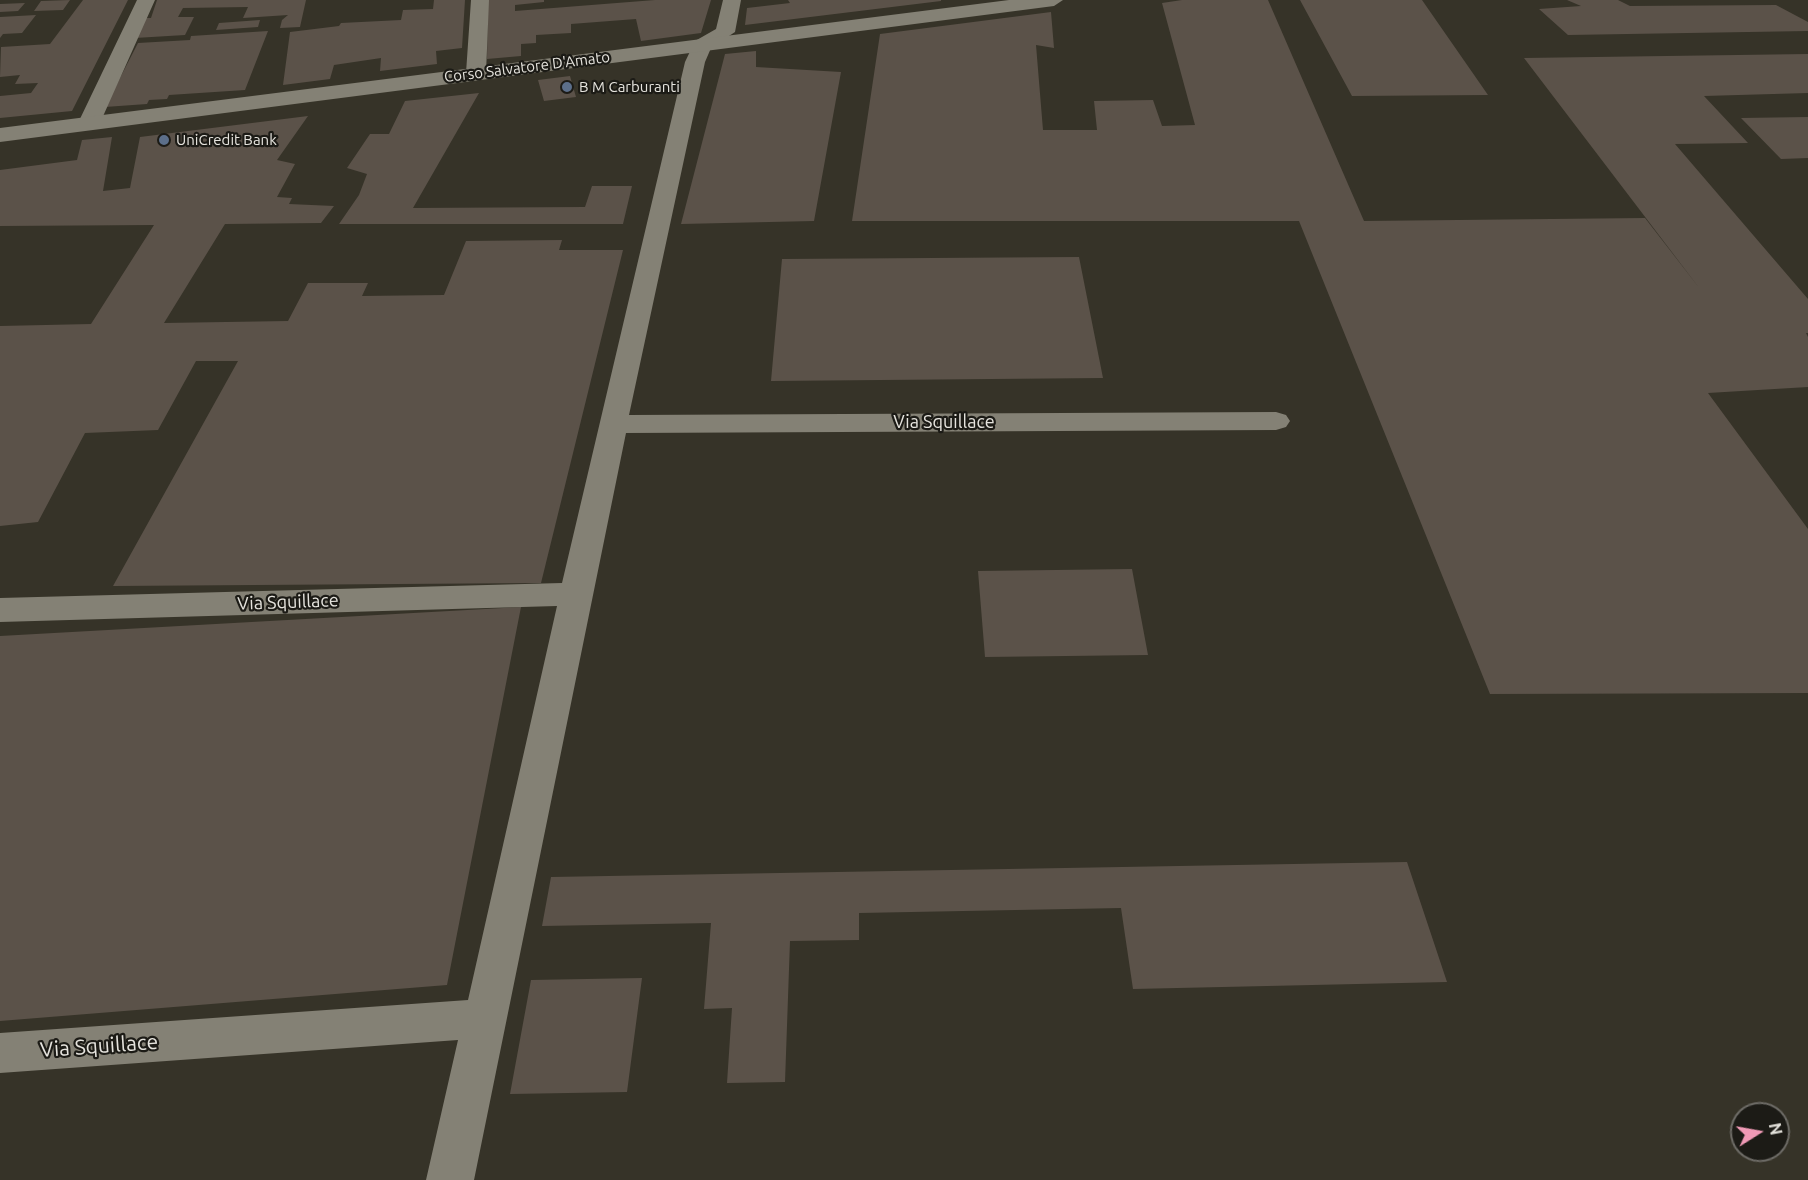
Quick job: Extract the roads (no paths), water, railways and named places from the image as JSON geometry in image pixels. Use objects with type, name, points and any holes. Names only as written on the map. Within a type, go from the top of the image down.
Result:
[{"type":"street","points":[[89,123],[146,0]]},
{"type":"street","points":[[476,73],[480,0]]},
{"type":"street","points":[[450,1180],[613,424],[695,62],[702,45],[725,32],[732,0]]},
{"type":"street","name":"Corso Salvatore D'Amato","points":[[0,135],[1054,0]]},
{"type":"street","name":"Via Squillace","points":[[613,424],[1276,421]]},
{"type":"street","name":"Via Squillace","points":[[0,610],[577,594]]},
{"type":"street","name":"Via Squillace","points":[[0,1053],[485,1018]]},
{"type":"place","name":"B M Carburanti","points":[[567,87]]},
{"type":"place","name":"UniCredit Bank","points":[[164,140]]}]
